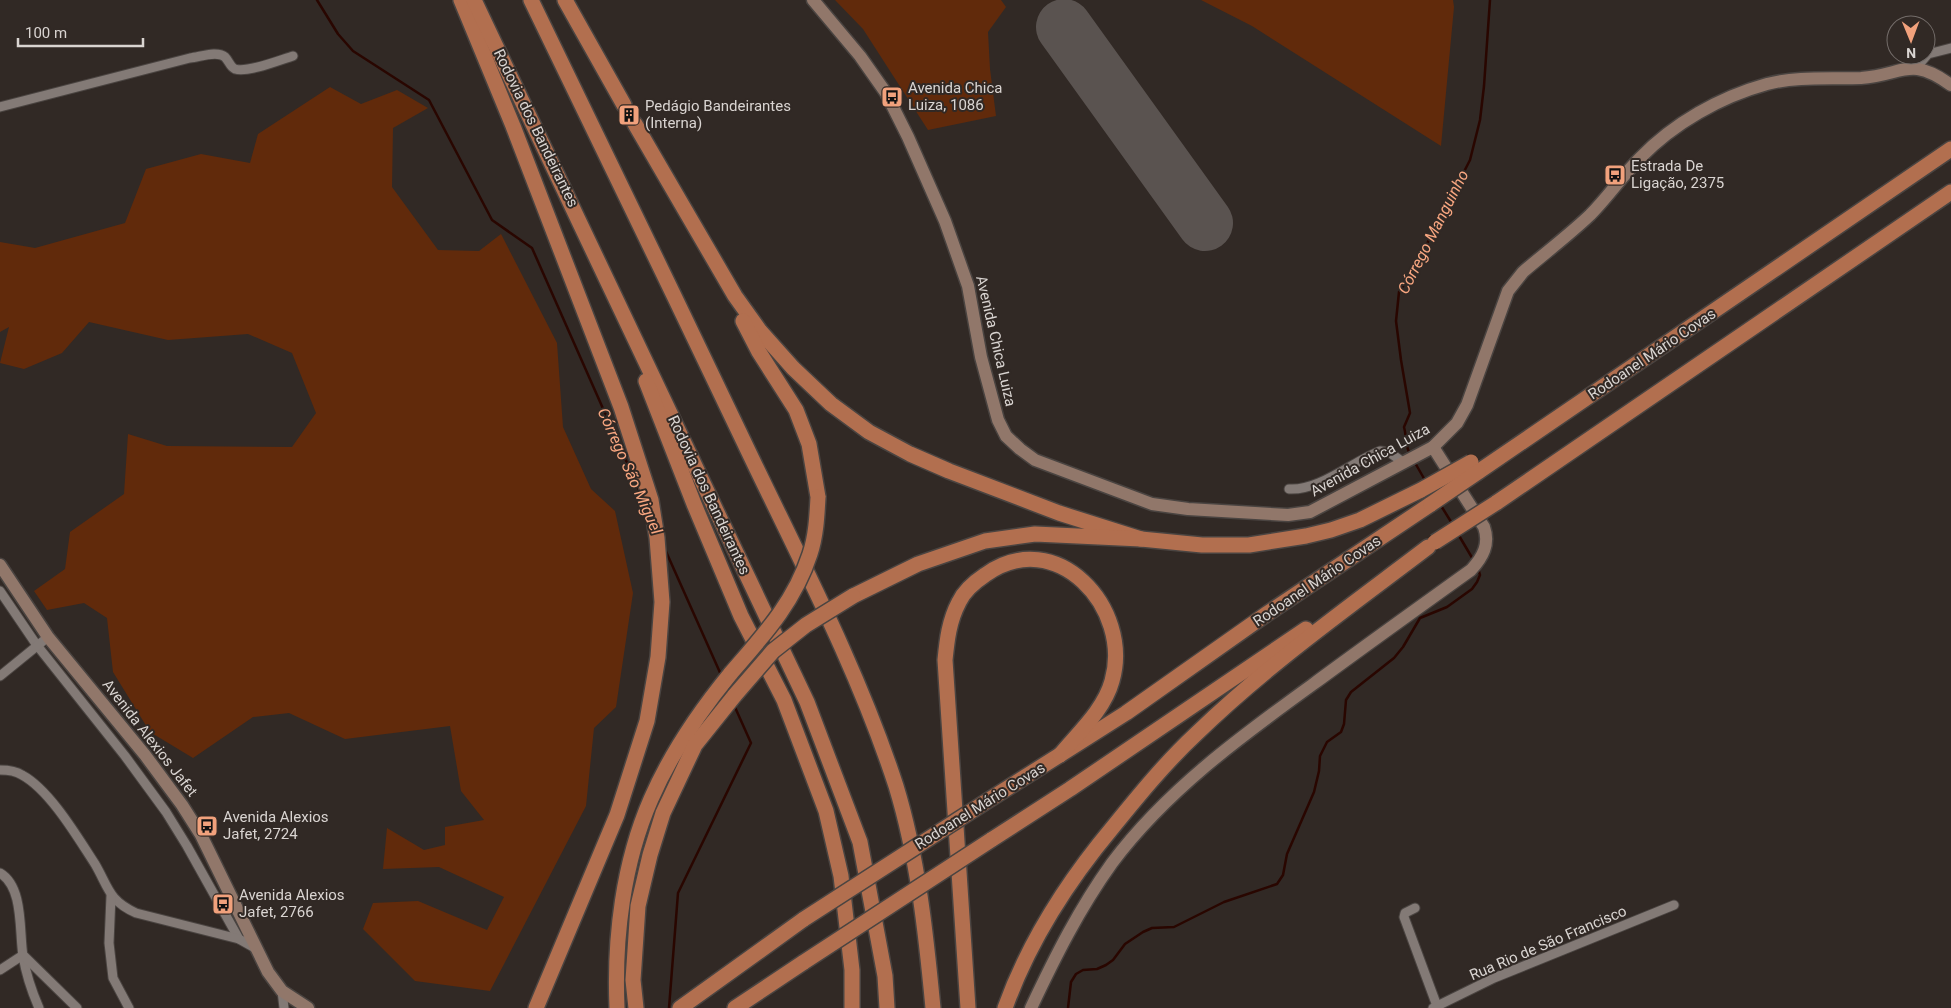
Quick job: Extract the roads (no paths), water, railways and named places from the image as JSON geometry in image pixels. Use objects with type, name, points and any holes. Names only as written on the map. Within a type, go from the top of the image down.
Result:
[{"type":"highway","points":[[461,0],[622,407],[651,500],[657,538],[661,611],[658,657],[647,721],[617,815],[536,1008]]},
{"type":"highway","name":"Rodovia dos Bandeirantes","points":[[474,0],[607,278],[813,719],[860,842],[885,976],[887,1008]]},
{"type":"highway","points":[[531,0],[655,255],[855,678],[896,787],[914,862],[926,936],[933,1008]]},
{"type":"highway","points":[[565,0],[624,105]]},
{"type":"highway","points":[[635,124],[735,296],[760,331],[793,368],[831,404],[869,432],[910,454],[986,486],[1059,513],[1141,539]]},
{"type":"highway","name":"Rodoanel Mário Covas","points":[[680,1008],[804,919],[1126,713],[1268,613],[1431,504],[1475,467],[1541,430],[1951,149]]},
{"type":"highway","points":[[735,1008],[1070,789],[1432,544],[1496,503],[1951,192]]},
{"type":"highway","points":[[607,278],[694,504],[741,616],[784,700],[826,811],[842,886],[852,970],[852,1008]]},
{"type":"highway","points":[[617,1008],[616,978],[621,911],[633,851],[651,799],[682,740],[704,707],[778,618],[796,590],[810,553],[816,525],[818,497],[809,444],[796,410],[759,352],[743,321],[735,296]]},
{"type":"highway","points":[[636,1008],[634,980],[638,906],[650,855],[664,813],[695,744],[773,652],[806,626],[853,596],[918,564],[985,541],[1035,534],[1141,539],[1202,545],[1249,545],[1276,541],[1330,530],[1360,520],[1421,490],[1475,467]]},
{"type":"highway","points":[[1005,1008],[1014,982],[1036,936],[1059,898],[1090,854],[1161,770],[1218,713],[1271,669],[1432,544]]},
{"type":"highway","points":[[968,1008],[946,692],[948,629],[960,600],[983,576],[1007,563],[1028,559],[1062,566],[1093,590],[1113,628],[1117,652],[1112,682],[1100,706],[1060,755]]},
{"type":"highway","points":[[754,1008],[798,966]]},
{"type":"main road","name":"Avenida Chica Luiza","points":[[813,0],[860,56],[886,93],[908,137],[945,221],[968,286],[976,336],[998,420],[1006,436],[1035,460],[1152,504],[1188,509],[1288,515],[1310,512],[1433,447],[1457,423],[1467,405],[1497,317],[1508,291],[1515,281],[1591,214],[1641,157],[1672,130],[1719,102],[1768,84],[1790,80],[1863,78],[1916,68]]},
{"type":"main road","points":[[1916,68],[1928,71],[1951,85]]},
{"type":"main road","points":[[1031,1008],[1050,965],[1087,900],[1113,862],[1153,816],[1232,744],[1478,563],[1487,542],[1484,527],[1433,447]]},
{"type":"main road","name":"Avenida Alexios Jafet","points":[[0,564],[48,637],[145,755],[182,805],[201,835],[268,972],[282,991],[308,1008]]},
{"type":"street","points":[[1916,68],[1928,54],[1951,48]]},
{"type":"street","points":[[0,107],[190,58],[220,55],[236,69],[244,69],[293,56]]},
{"type":"street","points":[[1289,489],[1312,485],[1380,451],[1389,452],[1404,463]]},
{"type":"street","name":"Avenida Alexios Jafet","points":[[0,591],[38,646],[131,764],[166,812],[239,939]]},
{"type":"street","points":[[0,676],[48,637]]},
{"type":"street","points":[[0,770],[22,774],[42,791],[60,812],[96,866],[111,896],[124,907],[136,913],[239,939],[255,948]]},
{"type":"street","points":[[0,874],[10,881],[16,896],[27,975],[39,1008]]},
{"type":"street","points":[[111,896],[109,943],[112,972],[113,978],[129,1008]]},
{"type":"street","name":"Rua Rio de São Francisco","points":[[1435,1007],[1494,978],[1674,905]]},
{"type":"street","points":[[1415,908],[1405,913],[1404,917],[1435,1007]]},
{"type":"street","points":[[0,970],[23,955]]},
{"type":"street","points":[[23,955],[77,1008]]},
{"type":"street","name":"Avenida Alexios Jafet","points":[[282,991],[284,1008]]},
{"type":"waterway","name":"Córrego São Miguel","points":[[317,0],[338,34],[353,51],[429,100],[492,220],[532,248],[643,499]]},
{"type":"waterway","name":"Córrego Manguinho","points":[[1410,454],[1404,427],[1410,413],[1396,321],[1399,292],[1413,271],[1470,160],[1480,120],[1490,0]]},
{"type":"waterway","name":"Córrego Manguinho","points":[[1414,461],[1426,482]]},
{"type":"waterway","name":"Córrego Manguinho","points":[[1440,504],[1453,525]]},
{"type":"waterway","name":"Córrego Manguinho","points":[[1458,534],[1474,561]]},
{"type":"waterway","name":"Córrego São Miguel","points":[[664,547],[722,677]]},
{"type":"waterway","name":"Córrego Manguinho","points":[[1068,1008],[1071,982],[1076,974],[1083,970],[1097,969],[1106,965],[1113,960],[1125,944],[1143,932],[1152,928],[1174,927],[1224,902],[1277,884],[1283,875],[1287,854],[1314,792],[1320,756],[1327,742],[1341,732],[1344,724],[1346,700],[1351,692],[1394,658],[1403,647],[1420,618],[1447,607],[1472,589],[1480,575],[1478,568]]},
{"type":"waterway","name":"Córrego São Miguel","points":[[669,1008],[678,893],[751,743],[734,705]]},
{"type":"place","name":"Avenida Chica Luiza, 1086","points":[[892,97]]},
{"type":"place","name":"Pedágio Bandeirantes (Interna)","points":[[629,115]]},
{"type":"place","name":"Estrada De Ligação, 2375","points":[[1615,175]]},
{"type":"place","name":"Avenida Alexios Jafet, 2724","points":[[207,826]]},
{"type":"place","name":"Avenida Alexios Jafet, 2766","points":[[223,904]]}]
